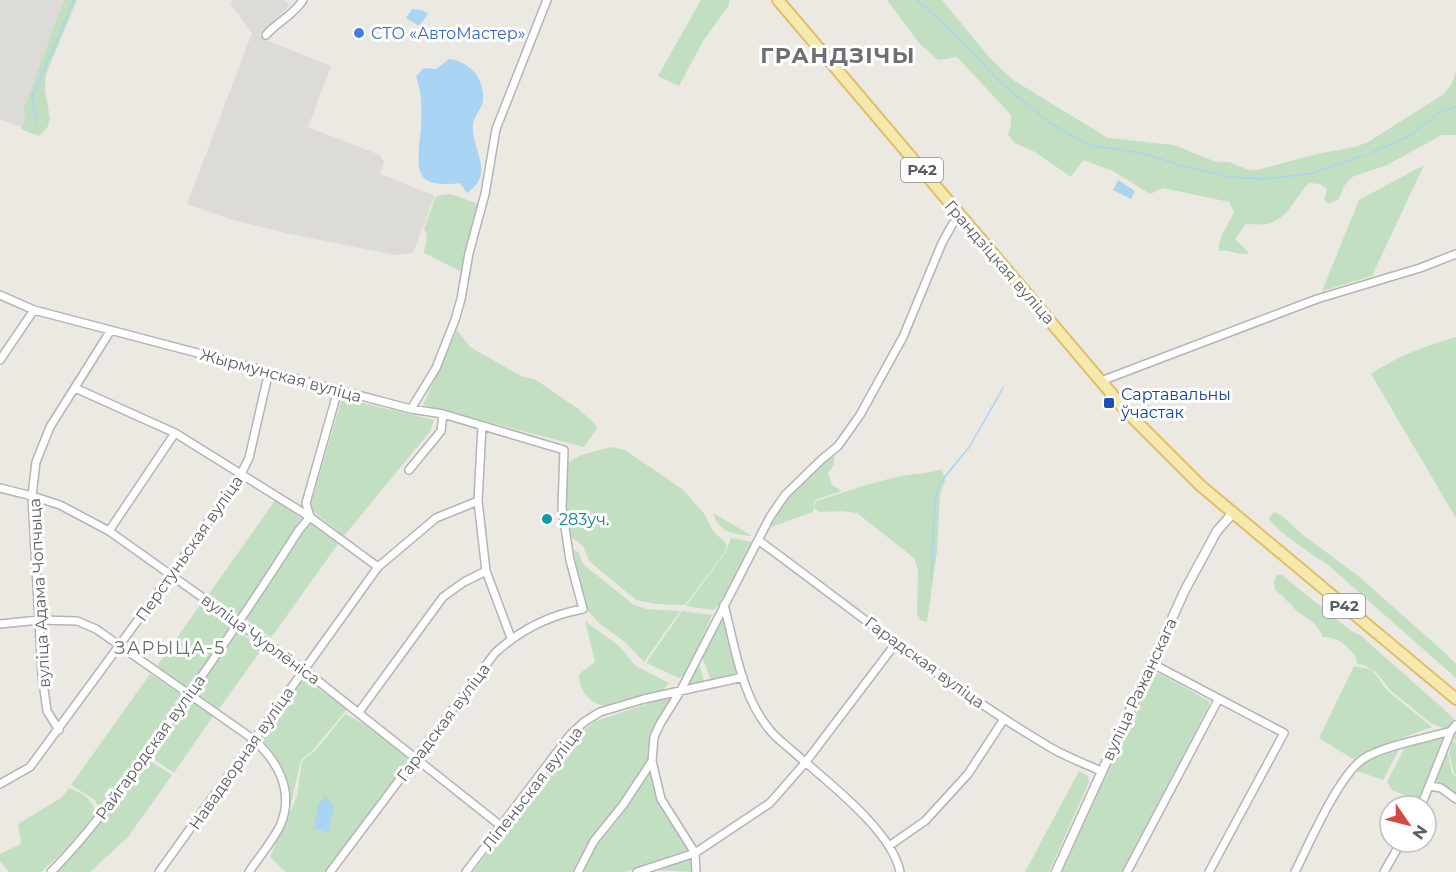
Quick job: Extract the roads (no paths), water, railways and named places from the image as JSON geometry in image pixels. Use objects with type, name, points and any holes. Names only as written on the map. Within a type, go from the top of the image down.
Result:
[{"type":"main road","name":"Грандзіцкая вуліца","points":[[778,0],[1127,412],[1181,468],[1233,513]]},
{"type":"main road","name":"Р42","points":[[1233,513],[1456,699]]},
{"type":"street","points":[[266,35],[303,0]]},
{"type":"street","points":[[411,410],[436,368],[455,320],[469,253],[485,194],[496,129],[548,0]]},
{"type":"street","points":[[696,872],[695,853],[661,799],[652,761],[654,737],[681,690],[770,517],[785,495],[838,446],[864,408],[903,338],[942,243],[960,216]]},
{"type":"street","points":[[1101,381],[1317,299],[1456,254]]},
{"type":"street","name":"Жырмунская вуліца","points":[[0,295],[34,310],[411,410],[443,414],[564,450],[562,508],[570,560],[584,609]]},
{"type":"street","points":[[0,360],[34,310]]},
{"type":"street","name":"вуліца Адама Чопчыца","points":[[59,730],[47,711],[42,675],[32,496],[36,462],[50,427],[111,330]]},
{"type":"street","name":"Перстуньская вуліца","points":[[0,784],[30,767],[59,730],[241,474],[249,458],[269,371]]},
{"type":"street","points":[[75,388],[175,433],[310,517],[378,567]]},
{"type":"street","points":[[310,517],[306,503],[338,390]]},
{"type":"street","points":[[409,470],[441,431],[443,414]]},
{"type":"street","points":[[482,426],[478,501],[486,571],[511,638]]},
{"type":"street","points":[[109,531],[175,433]]},
{"type":"street","name":"вуліца Чурлёніса","points":[[0,488],[32,496],[77,513],[109,531],[303,669],[501,826]]},
{"type":"street","name":"Навадворная вуліца","points":[[159,872],[378,567],[436,518],[478,501]]},
{"type":"street","name":"вуліца Ражанскага","points":[[1056,872],[1203,554],[1217,531],[1233,513]]},
{"type":"street","name":"Райгародская вуліца","points":[[51,872],[72,852],[190,694],[240,623],[299,530],[310,517]]},
{"type":"street","name":"Гарадская вуліца","points":[[758,540],[1004,719],[1050,747],[1101,771]]},
{"type":"street","points":[[359,712],[443,597],[464,582],[486,571]]},
{"type":"street","points":[[724,605],[743,677],[752,702],[769,730],[865,817],[889,846],[900,872]]},
{"type":"street","name":"Гарадская вуліца","points":[[330,872],[487,663],[511,638],[561,613],[584,609]]},
{"type":"street","points":[[0,624],[39,620],[77,621],[96,629],[253,739],[272,757],[283,781],[285,800],[279,826],[249,872]]},
{"type":"street","points":[[637,872],[695,853],[770,803],[805,763],[896,642]]},
{"type":"street","points":[[1151,663],[1284,734],[1209,872]]},
{"type":"street","name":"Ліпеньская вуліца","points":[[466,872],[570,735],[584,722],[600,712],[681,690],[743,677]]},
{"type":"street","points":[[1127,872],[1218,700]]},
{"type":"street","points":[[889,846],[924,821],[968,774],[1004,719]]},
{"type":"street","points":[[1426,794],[1451,731],[1456,725]]},
{"type":"street","points":[[1295,872],[1350,770],[1375,753],[1451,731]]},
{"type":"street","points":[[578,872],[594,842],[623,805],[652,761]]},
{"type":"street","points":[[1430,786],[1441,788],[1456,799]]},
{"type":"street","points":[[1384,872],[1394,854]]},
{"type":"water","points":[[412,9],[422,10],[428,14],[419,26],[406,18]]},
{"type":"water","points":[[449,59],[475,72],[483,93],[483,101],[473,126],[480,162],[480,177],[476,185],[467,193],[460,183],[444,184],[428,181],[421,174],[419,164],[421,108],[416,76],[424,68],[436,69]]},
{"type":"water","points":[[1118,180],[1135,191],[1131,199],[1113,190]]},
{"type":"water","points":[[325,796],[334,807],[328,833],[314,828],[318,805]]},
{"type":"waterway","points":[[37,123],[32,98],[74,0]]},
{"type":"waterway","points":[[917,0],[948,27],[1000,82],[1050,123],[1089,145],[1146,154],[1182,166],[1230,177],[1264,179],[1309,174],[1364,155]]},
{"type":"waterway","points":[[1370,153],[1408,137],[1440,112],[1456,107]]},
{"type":"waterway","points":[[931,579],[935,502],[939,484],[970,446],[1003,388]]},
{"type":"place","name":"СТО «АвтоМастер»","points":[[359,33]]},
{"type":"place","name":"Сартавальны ўчастак","points":[[1109,403]]},
{"type":"place","name":"283уч.","points":[[547,519]]},
{"type":"district","name":"ГРАНДЗІЧЫ","points":[[838,55]]},
{"type":"district","name":"ЗАРЫЦА-5","points":[[170,648]]}]
